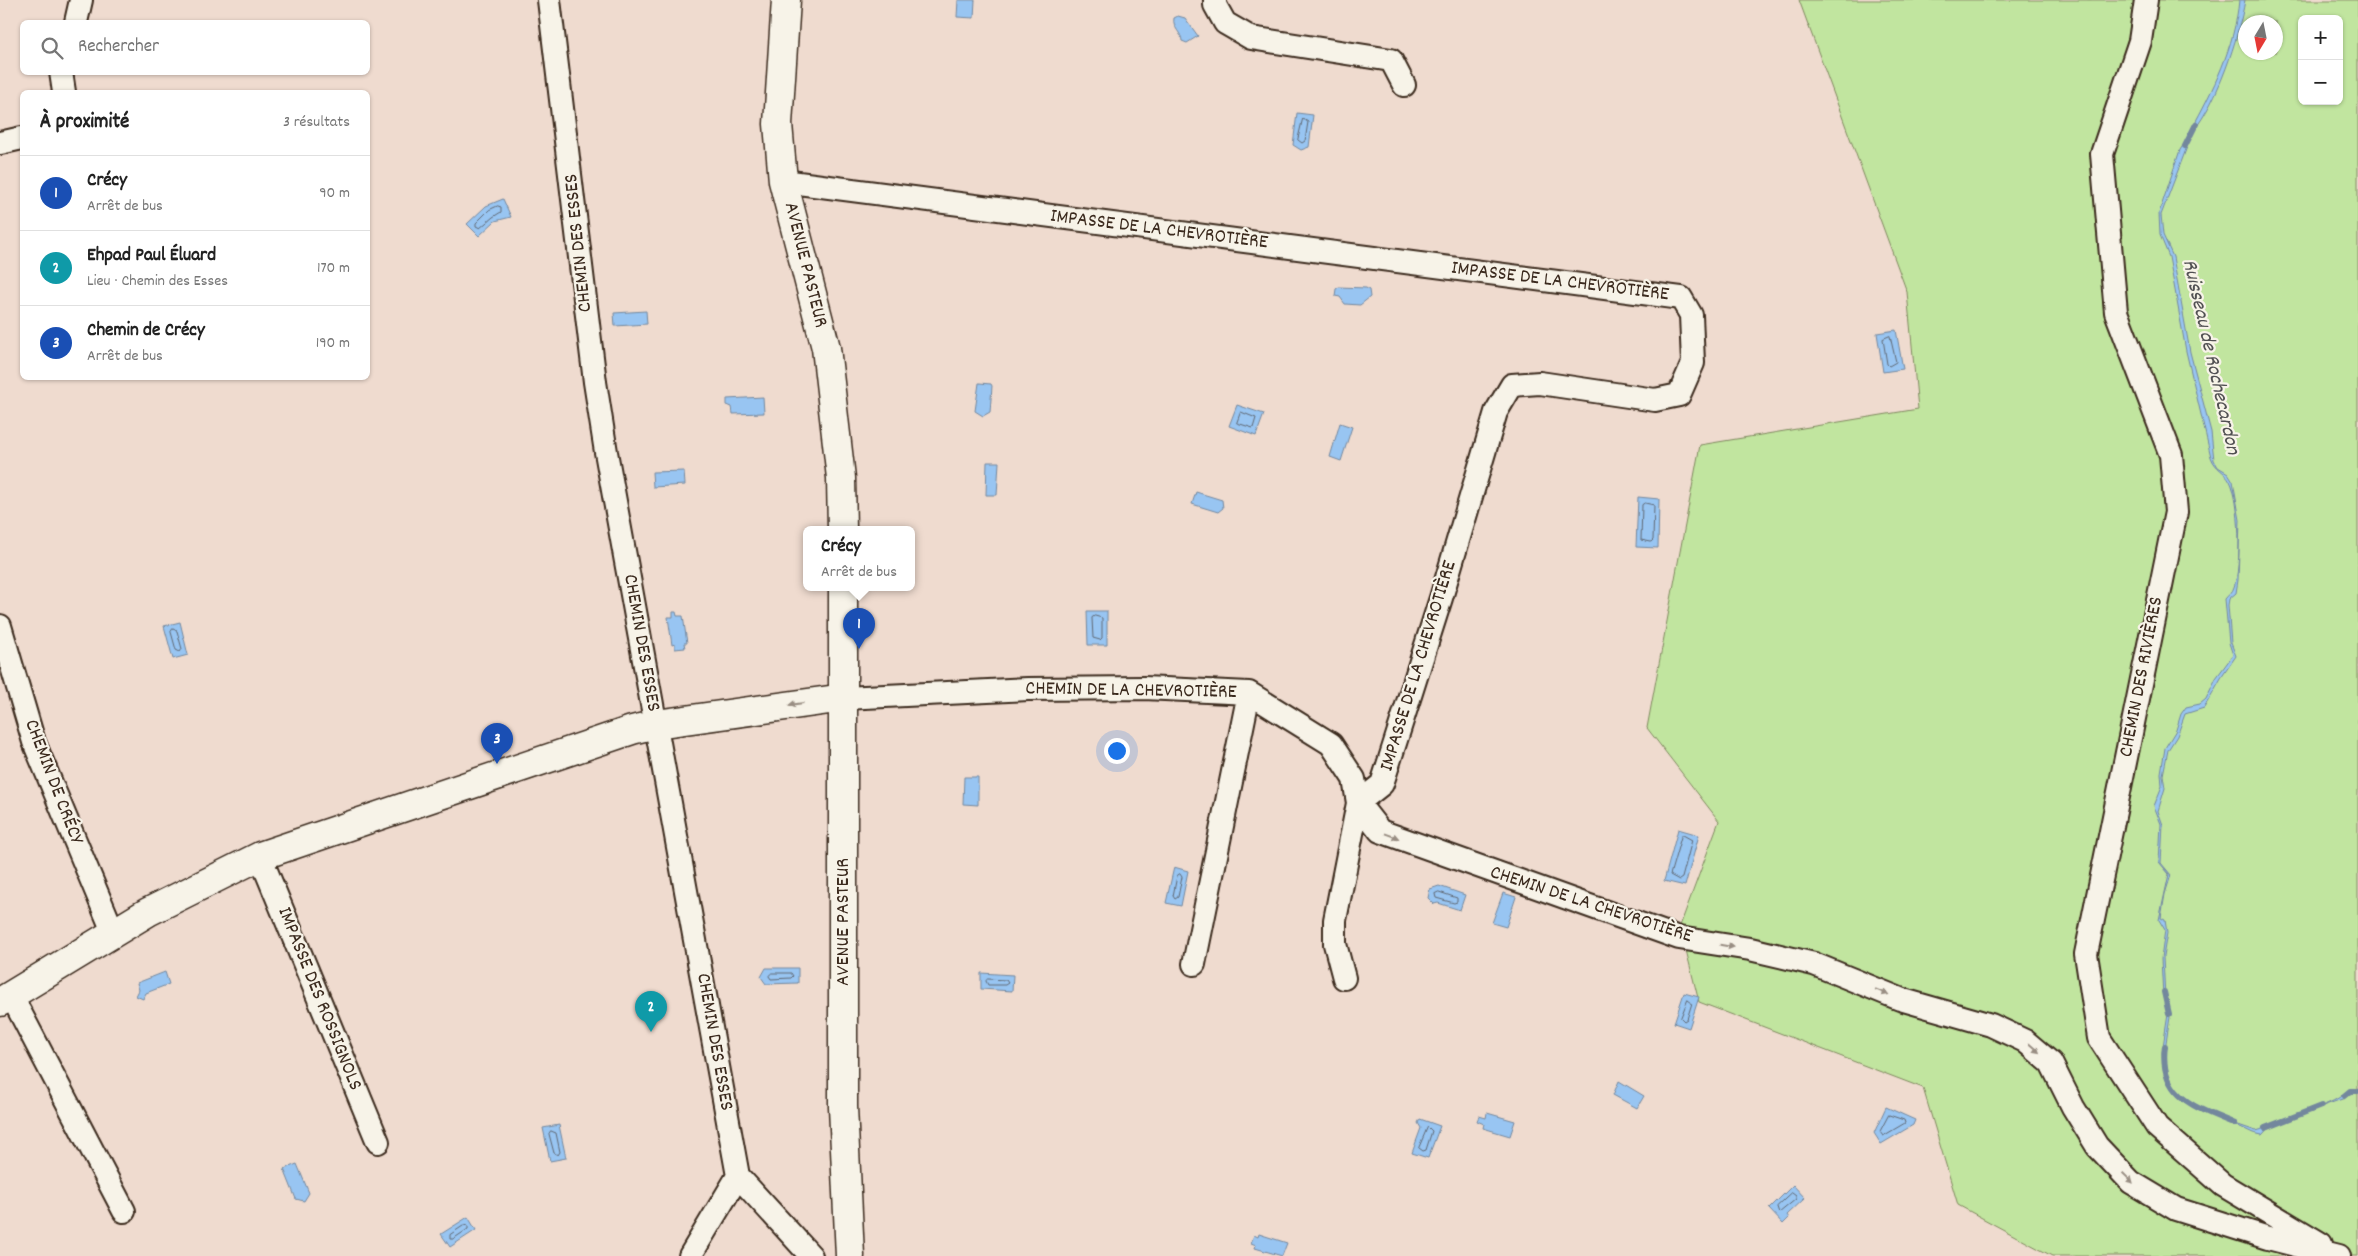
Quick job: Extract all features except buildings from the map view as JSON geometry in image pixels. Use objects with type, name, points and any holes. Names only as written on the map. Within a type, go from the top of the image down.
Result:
[{"type":"main road","name":"AVENUE PASTEUR","points":[[786,0],[778,124],[783,181],[826,348],[841,478],[842,526]]},
{"type":"main road","name":"AVENUE PASTEUR","points":[[843,591],[844,1107],[850,1256]]},
{"type":"main road","points":[[6,998],[148,912],[260,856],[632,730],[656,724],[844,698]]},
{"type":"street","points":[[76,20],[81,0]]},
{"type":"street","name":"CHEMIN DES ESSES","points":[[549,0],[595,382],[606,452],[738,1176]]},
{"type":"street","points":[[1214,0],[1225,23],[1251,38],[1391,60],[1404,85]]},
{"type":"street","name":"CHEMIN DES RIVIÈRES","points":[[2146,0],[2140,42],[2102,154],[2116,312],[2171,455],[2176,512],[2086,954],[2100,1038],[2157,1127],[2223,1185],[2340,1256]]},
{"type":"street","points":[[61,75],[64,90]]},
{"type":"street","points":[[0,143],[20,138]]},
{"type":"street","name":"IMPASSE DE LA CHEVROTIÈRE","points":[[783,181],[1681,298],[1692,316],[1693,363],[1679,395],[1656,400],[1540,382],[1512,385],[1496,412],[1441,598],[1382,784],[1358,803]]},
{"type":"street","name":"CHEMIN DE CRÉCY","points":[[0,626],[34,742],[114,934]]},
{"type":"street","name":"CHEMIN DE LA CHEVROTIÈRE","points":[[844,698],[1028,689],[1144,688],[1248,693],[1331,744],[1354,780],[1358,803],[1380,831],[1679,938],[1750,949],[1814,964],[1900,999],[1991,1025],[2025,1041],[2051,1063],[2073,1107],[2098,1146],[2131,1182],[2176,1209],[2268,1238],[2340,1256]]},
{"type":"street","points":[[1194,964],[1248,693]]},
{"type":"street","points":[[1344,978],[1335,944],[1335,920],[1358,803]]},
{"type":"street","name":"IMPASSE DES ROSSIGNOLS","points":[[260,856],[378,1142]]},
{"type":"street","points":[[6,998],[124,1211]]},
{"type":"street","points":[[690,1256],[738,1176],[811,1256]]},
{"type":"green space","points":[[1799,0],[2358,0],[2358,1256],[2052,1256],[1958,1205],[1923,1088],[1699,1002],[1680,926],[1719,821],[1647,728],[1700,445],[1918,409],[1907,292]]},
{"type":"water","points":[[958,0],[975,0],[974,18],[957,17]]},
{"type":"water","points":[[2239,0],[2245,0],[2242,15],[2238,15],[2238,32],[2226,69],[2210,104],[2193,131],[2191,130],[2222,67],[2237,17]]},
{"type":"water","points":[[1178,16],[1185,18],[1198,36],[1187,43],[1182,41],[1174,25],[1174,18]]},
{"type":"water","points":[[1297,113],[1313,115],[1309,147],[1301,150],[1293,145]]},
{"type":"water","points":[[2188,138],[2190,139],[2161,215],[2163,235],[2173,257],[2190,352],[2211,432],[2214,460],[2218,467],[2228,473],[2233,481],[2240,520],[2239,550],[2238,518],[2233,490],[2228,478],[2215,464],[2211,457],[2186,351],[2169,257],[2160,235],[2159,213],[2180,150]]},
{"type":"water","points":[[503,199],[511,217],[495,221],[479,236],[467,224],[486,206]]},
{"type":"water","points":[[1339,287],[1366,288],[1369,290],[1370,297],[1360,305],[1345,304],[1340,297],[1335,296],[1336,289]]},
{"type":"water","points":[[646,311],[647,324],[615,326],[614,313]]},
{"type":"water","points":[[1896,330],[1903,369],[1883,372],[1877,333]]},
{"type":"water","points":[[979,383],[991,384],[992,386],[990,412],[983,416],[975,411]]},
{"type":"water","points":[[763,397],[764,413],[733,414],[732,407],[727,405],[727,399]]},
{"type":"water","points":[[1237,405],[1264,414],[1256,436],[1229,426]]},
{"type":"water","points":[[1340,423],[1352,427],[1341,461],[1330,457]]},
{"type":"water","points":[[987,462],[999,462],[997,495],[986,495]]},
{"type":"water","points":[[684,471],[685,485],[653,487],[652,472]]},
{"type":"water","points":[[1196,492],[1222,500],[1223,508],[1218,512],[1192,504]]},
{"type":"water","points":[[1638,497],[1659,499],[1658,548],[1636,547]]},
{"type":"water","points":[[2239,550],[2238,580],[2236,593],[2229,599],[2228,605],[2231,643],[2236,656],[2204,708],[2185,714],[2177,736],[2168,750],[2163,775],[2165,788],[2158,811],[2163,825],[2161,863],[2171,875],[2165,894],[2161,918],[2165,920],[2167,933],[2163,957],[2165,997],[2170,1017],[2163,1060],[2162,1053],[2168,1014],[2163,996],[2161,959],[2165,930],[2159,920],[2169,874],[2159,862],[2161,824],[2154,806],[2162,786],[2161,773],[2165,748],[2176,730],[2181,714],[2186,707],[2200,704],[2206,699],[2216,678],[2233,655],[2229,643],[2225,599],[2232,592],[2237,577]]},
{"type":"water","points":[[1087,611],[1107,611],[1107,645],[1088,645]]},
{"type":"water","points":[[673,612],[676,612],[677,616],[683,616],[687,643],[684,643],[685,648],[675,649],[675,644],[672,645],[668,617],[673,617]]},
{"type":"water","points":[[180,622],[188,655],[173,659],[164,626]]},
{"type":"water","points":[[964,777],[978,777],[978,805],[963,804]]},
{"type":"water","points":[[1678,829],[1699,835],[1685,886],[1664,881]]},
{"type":"water","points":[[1174,867],[1188,871],[1181,906],[1166,903]]},
{"type":"water","points":[[1439,886],[1465,895],[1460,910],[1438,903],[1434,904],[1428,898],[1430,889]]},
{"type":"water","points":[[1503,893],[1516,897],[1506,927],[1492,923]]},
{"type":"water","points":[[766,968],[798,968],[798,983],[766,984],[761,977]]},
{"type":"water","points":[[165,972],[169,984],[146,993],[143,999],[136,996],[139,990],[137,983]]},
{"type":"water","points":[[981,973],[1013,975],[1012,991],[981,989]]},
{"type":"water","points":[[1684,993],[1699,997],[1689,1028],[1674,1023]]},
{"type":"water","points":[[2164,1066],[2169,1081],[2188,1103],[2209,1115],[2188,1104],[2170,1085]]},
{"type":"water","points":[[1619,1081],[1644,1096],[1637,1108],[1613,1095]]},
{"type":"water","points":[[2349,1090],[2353,1090],[2345,1098],[2272,1124],[2262,1135],[2229,1122],[2256,1131],[2274,1123],[2334,1101]]},
{"type":"water","points":[[1886,1107],[1915,1120],[1913,1125],[1881,1144],[1874,1133]]},
{"type":"water","points":[[1487,1113],[1515,1121],[1510,1136],[1483,1128],[1484,1124],[1477,1121],[1479,1116],[1486,1118]]},
{"type":"water","points":[[1420,1119],[1440,1126],[1428,1158],[1412,1153],[1421,1128],[1418,1123]]},
{"type":"water","points":[[559,1125],[566,1158],[550,1161],[543,1128]]},
{"type":"water","points":[[297,1164],[309,1193],[304,1201],[296,1199],[284,1169]]},
{"type":"water","points":[[1793,1185],[1805,1198],[1787,1215],[1789,1218],[1783,1224],[1769,1209]]},
{"type":"water","points":[[468,1217],[476,1230],[450,1247],[441,1234]]},
{"type":"water","points":[[1259,1234],[1287,1243],[1282,1256],[1255,1248],[1256,1245],[1251,1243],[1254,1235],[1258,1237]]},
{"type":"waterway","name":"Ruisseau de Rochecardon","points":[[2185,146],[2196,124]]},
{"type":"waterway","name":"Ruisseau de Rochecardon","points":[[2164,992],[2169,1014]]},
{"type":"waterway","name":"Ruisseau de Rochecardon","points":[[2165,1046],[2164,1064],[2174,1089],[2195,1106],[2235,1124]]},
{"type":"waterway","name":"Ruisseau de Rochecardon","points":[[2344,1096],[2350,1091],[2358,1091]]},
{"type":"waterway","name":"Ruisseau de Rochecardon","points":[[2265,1128],[2321,1106]]},
{"type":"place","name":"Crécy","points":[[859,649]]},
{"type":"place","name":"Chemin de Crécy","points":[[497,764]]},
{"type":"place","name":"Ehpad Paul Éluard","points":[[651,1032]]}]
